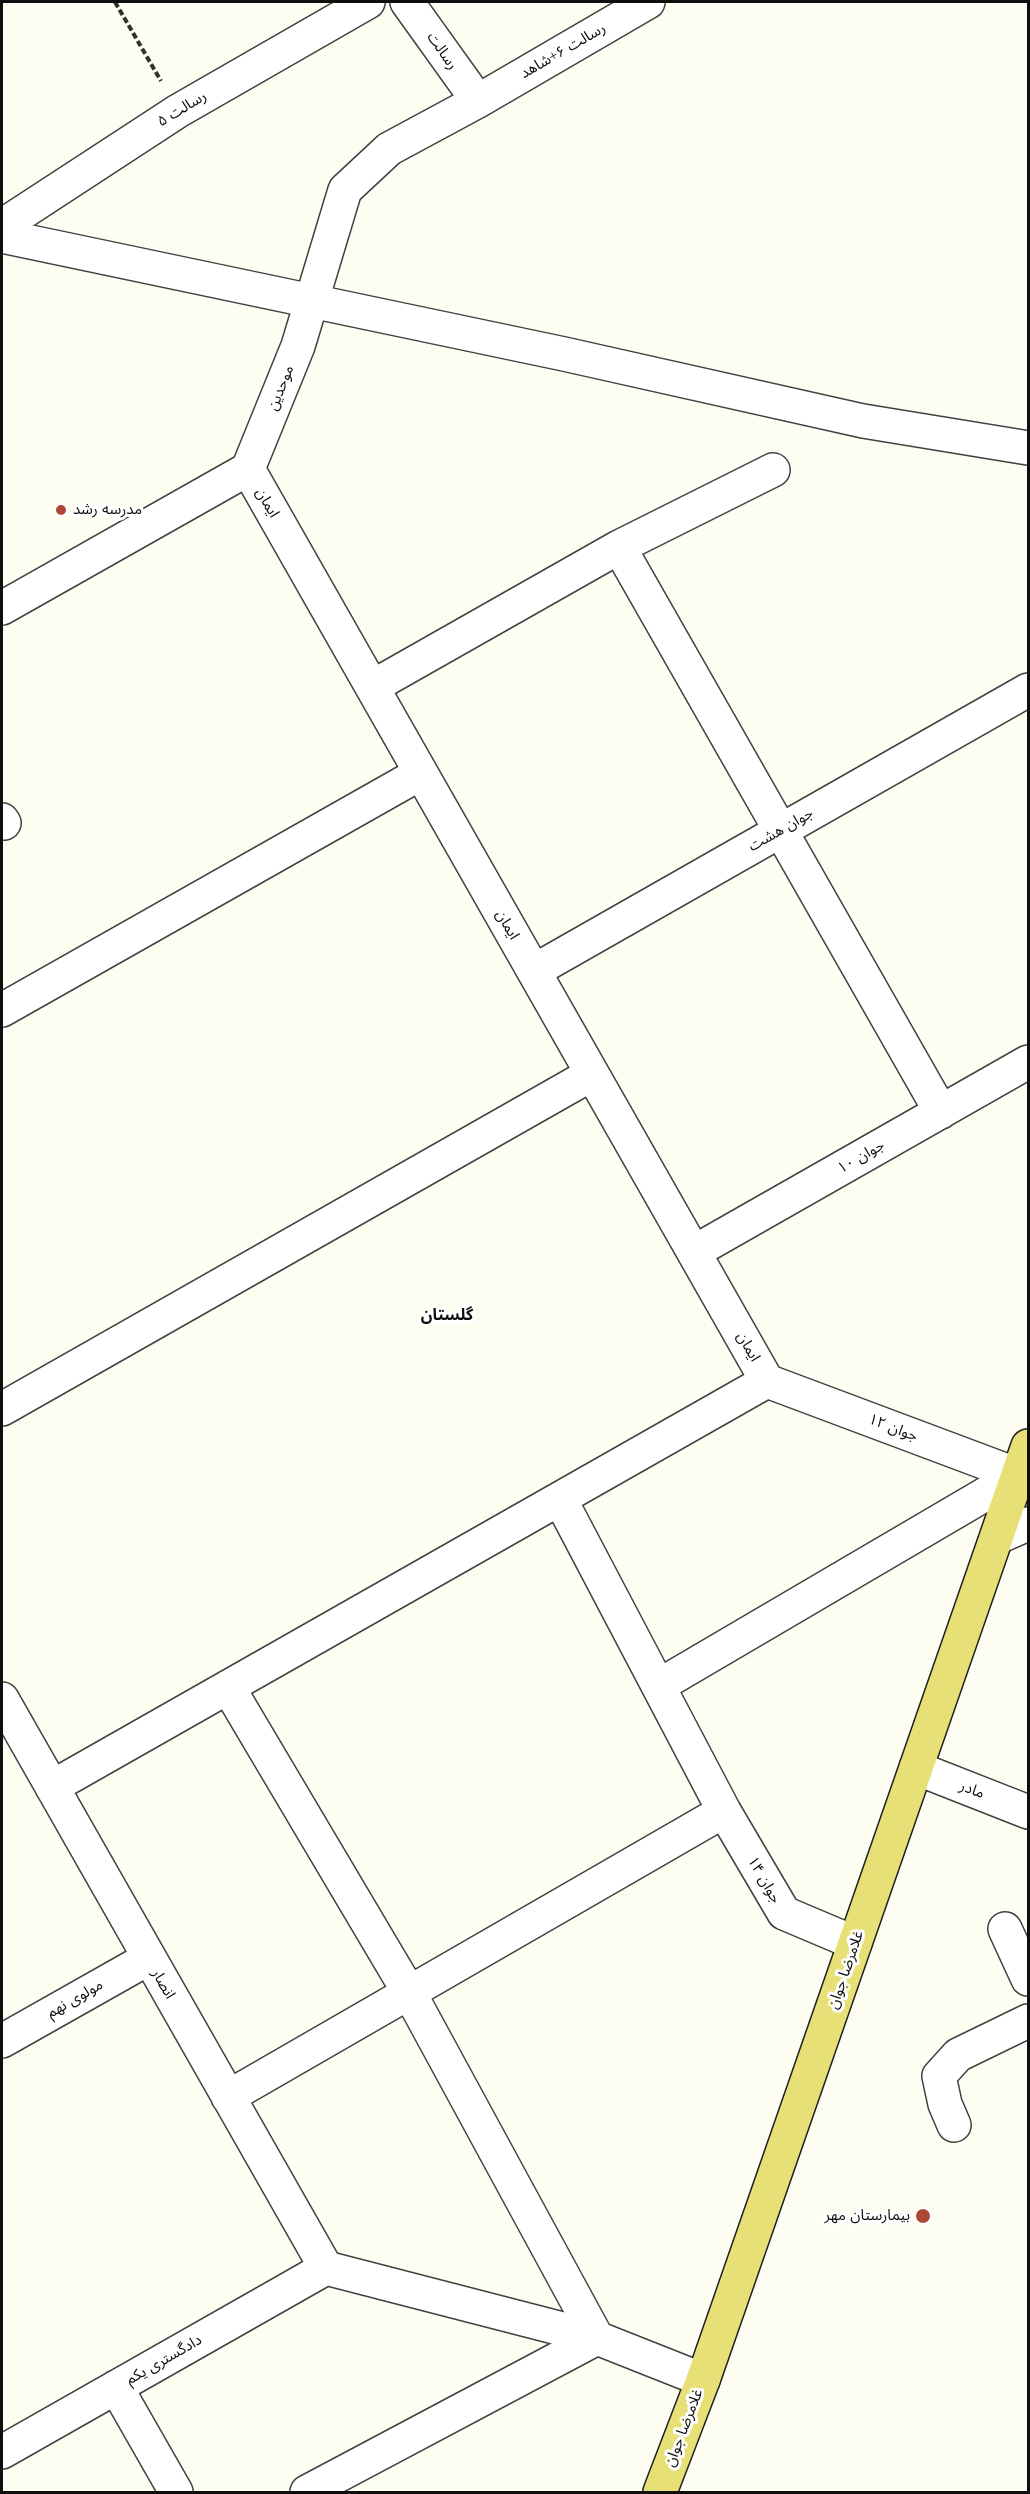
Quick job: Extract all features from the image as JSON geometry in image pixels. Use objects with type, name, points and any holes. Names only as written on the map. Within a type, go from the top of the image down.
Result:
[{"type":"main road","name":"غلامرضا جوان","points":[[660,2493],[703,2380],[1023,1460]]},
{"type":"street","name":"رسالت ۵","points":[[2,226],[178,111],[368,2]]},
{"type":"street","name":"رسالت","points":[[407,2],[478,101]]},
{"type":"street","name":"رسالت ۶+شاهد","points":[[478,101],[648,2]]},
{"type":"street","name":"موحدین","points":[[248,469],[298,346],[345,190],[389,149],[478,101]]},
{"type":"street","points":[[2,236],[564,354],[863,422],[1029,448]]},
{"type":"street","points":[[2,608],[248,469]]},
{"type":"street","name":"ایمان","points":[[248,469],[767,1381]]},
{"type":"street","points":[[372,687],[619,547],[773,470]]},
{"type":"street","points":[[619,547],[940,1112]]},
{"type":"street","name":"جوان هشت","points":[[534,971],[1029,690]]},
{"type":"street","points":[[2,1010],[421,773]]},
{"type":"street","name":"جوان ۱۰","points":[[694,1252],[1029,1062]]},
{"type":"street","points":[[2,1408],[592,1074]]},
{"type":"street","points":[[52,1787],[767,1381]]},
{"type":"street","name":"جوان ۱۲","points":[[767,1381],[1023,1460]]},
{"type":"street","points":[[660,1685],[1023,1460]]},
{"type":"street","name":"جوان ۱۴","points":[[560,1499],[724,1810],[783,1913],[855,1943]]},
{"type":"street","points":[[998,1537],[1029,1524]]},
{"type":"street","points":[[228,1687],[410,1994],[597,2338]]},
{"type":"street","name":"انصار","points":[[2,1699],[326,2268]]},
{"type":"street","name":"مادر","points":[[916,1768],[1029,1812]]},
{"type":"street","points":[[228,2097],[410,1994],[724,1810]]},
{"type":"street","points":[[1005,1929],[1029,1979]]},
{"type":"street","name":"مولوی نهم","points":[[2,2041],[148,1958]]},
{"type":"street","points":[[954,2125],[945,2104],[939,2076],[958,2055],[1029,2021]]},
{"type":"street","points":[[326,2268],[597,2338],[703,2380]]},
{"type":"street","name":"دادگستری یکم","points":[[2,2452],[326,2268]]},
{"type":"street","points":[[307,2493],[597,2338]]},
{"type":"street","points":[[116,2387],[176,2493]]},
{"type":"path","points":[[115,2],[178,111]]},
{"type":"place","name":"مدرسه رشد","points":[[61,510]]},
{"type":"place","name":"بیمارستان مهر","points":[[923,2216]]},
{"type":"district","name":"گلستان","points":[[447,1315]]}]
